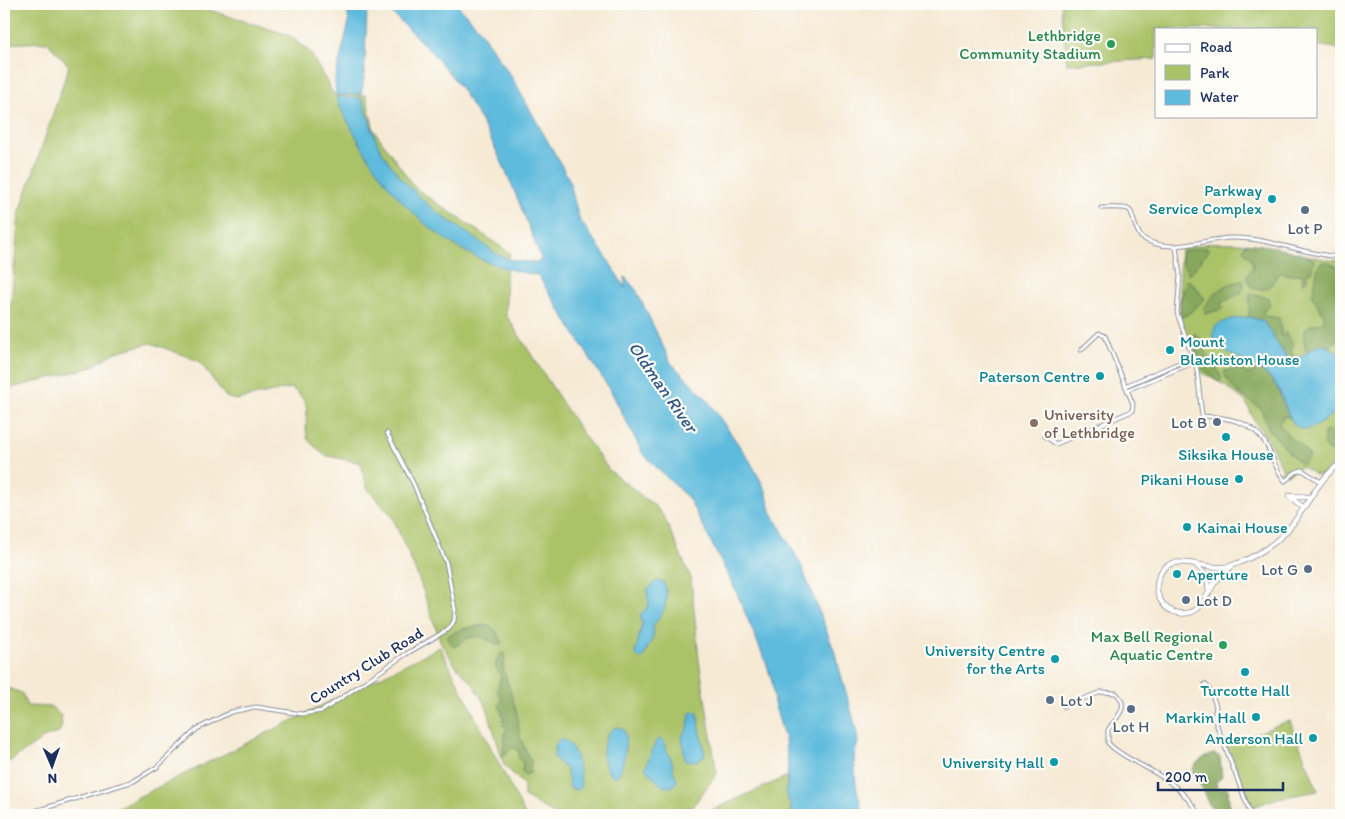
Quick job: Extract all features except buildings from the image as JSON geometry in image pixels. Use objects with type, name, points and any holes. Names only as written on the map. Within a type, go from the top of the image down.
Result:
[{"type":"street","points":[[1101,208],[1127,208],[1132,211],[1141,237],[1163,246],[1246,238],[1318,254],[1341,257]]},
{"type":"street","points":[[1176,246],[1180,276],[1178,313],[1200,382],[1202,416],[1229,419],[1255,431],[1267,446],[1285,481],[1296,472],[1302,470],[1321,482]]},
{"type":"street","points":[[1045,436],[1056,444],[1129,413],[1133,404],[1105,336],[1098,333],[1095,334],[1081,350]]},
{"type":"street","points":[[1125,386],[1193,357]]},
{"type":"street","points":[[1127,390],[1195,362]]},
{"type":"street","name":"Country Club Road","points":[[22,815],[134,781],[157,767],[197,729],[231,712],[256,707],[302,714],[322,710],[406,654],[449,629],[454,621],[455,609],[446,562],[414,485],[387,433]]},
{"type":"street","points":[[1233,566],[1215,569],[1179,562],[1163,570],[1157,585],[1160,600],[1169,610],[1187,613],[1198,609],[1220,577],[1233,566],[1279,538],[1304,508],[1321,482],[1341,463]]},
{"type":"street","points":[[1304,508],[1289,496],[1310,497]]},
{"type":"street","points":[[1192,563],[1203,570],[1207,576],[1208,594]]},
{"type":"street","points":[[1205,684],[1211,692],[1216,706],[1214,718],[1251,815]]},
{"type":"street","points":[[1064,706],[1101,692],[1116,693],[1121,700],[1122,708],[1118,718],[1108,730],[1108,743],[1121,754],[1170,782],[1191,801],[1199,815]]},
{"type":"green space","points":[[4,4],[200,4],[209,10],[289,35],[310,52],[334,95],[366,95],[374,130],[415,188],[510,253],[506,273],[506,315],[578,427],[609,470],[656,507],[664,517],[691,578],[699,660],[717,774],[692,807],[645,815],[556,815],[524,797],[524,785],[504,765],[487,708],[473,684],[455,665],[441,643],[419,579],[392,516],[367,488],[361,463],[324,455],[308,440],[306,432],[306,406],[299,394],[291,388],[236,400],[226,397],[199,361],[151,343],[116,352],[89,368],[4,390],[4,312],[11,304],[19,215],[69,66],[47,42],[4,44]]},
{"type":"green space","name":"Lethbridge Community Stadium","points":[[1061,4],[1341,4],[1341,49],[1318,45],[1318,28],[1155,28],[1155,59],[1067,64]]},
{"type":"green space","points":[[1210,243],[1257,245],[1341,261],[1341,457],[1322,475],[1315,475],[1302,466],[1287,475],[1281,473],[1283,469],[1267,438],[1255,422],[1246,402],[1226,386],[1200,372],[1180,318],[1180,253],[1181,249]]},
{"type":"green space","points":[[1246,243],[1275,247],[1312,258],[1314,261],[1311,272],[1307,273],[1307,280],[1303,284],[1302,274],[1289,275],[1282,272],[1278,274],[1270,287],[1260,290],[1252,288],[1246,278],[1253,267],[1252,260],[1243,250]]},
{"type":"green space","points":[[1208,248],[1208,252],[1189,275],[1182,262],[1181,254],[1183,251]]},
{"type":"green space","points":[[1328,262],[1341,269],[1341,345],[1335,339],[1331,347],[1324,344],[1311,349],[1307,355],[1304,338],[1305,331],[1311,325],[1323,322],[1324,316],[1312,295],[1317,271],[1320,263]]},
{"type":"green space","points":[[1190,280],[1205,299],[1187,315],[1181,317],[1180,304],[1186,281]]},
{"type":"green space","points":[[1243,281],[1244,285],[1241,293],[1221,303],[1223,309],[1205,314],[1204,307],[1216,293],[1225,286]]},
{"type":"green space","points":[[1250,293],[1268,298],[1270,306],[1262,312],[1264,316],[1279,318],[1282,336],[1284,337],[1285,332],[1293,346],[1291,351],[1294,356],[1301,358],[1289,359],[1263,321],[1249,317]]},
{"type":"green space","points":[[1195,334],[1199,337],[1203,348],[1220,373],[1222,379],[1219,382],[1202,368],[1192,335]]},
{"type":"green space","points":[[1237,369],[1249,374],[1262,370],[1276,385],[1290,418],[1284,416],[1279,424],[1292,440],[1300,444],[1309,456],[1305,463],[1300,464],[1269,430],[1261,409],[1236,391],[1226,378],[1224,371]]},
{"type":"green space","points":[[1341,426],[1341,440],[1336,441],[1334,450],[1328,451],[1324,446],[1324,432],[1330,431],[1332,434]]},
{"type":"green space","points":[[486,625],[492,627],[498,634],[502,642],[500,645],[479,636],[466,639],[454,647],[447,637],[460,630]]},
{"type":"green space","points":[[440,647],[525,815],[102,815]]},
{"type":"green space","points":[[501,653],[505,654],[503,668],[517,713],[520,737],[531,762],[530,773],[526,775],[522,773],[523,763],[518,757],[517,749],[512,748],[503,756],[505,731],[508,727],[503,726],[503,717],[499,704],[502,701],[497,691],[501,676],[495,665]]},
{"type":"green space","points":[[4,687],[22,693],[27,706],[52,707],[61,716],[62,726],[59,733],[45,737],[9,762],[4,763]]},
{"type":"green space","points":[[1290,721],[1318,791],[1278,798],[1253,807],[1227,746]]},
{"type":"green space","points":[[1215,754],[1220,757],[1222,777],[1216,782],[1217,788],[1221,790],[1225,786],[1228,789],[1230,815],[1215,815],[1215,808],[1209,804],[1193,773],[1194,766],[1197,763]]},
{"type":"green space","points":[[786,777],[792,815],[701,815]]},
{"type":"water","points":[[346,4],[363,4],[367,11],[364,80],[361,94],[336,95],[335,80],[349,22]]},
{"type":"water","name":"Oldman River","points":[[383,4],[456,4],[477,26],[511,76],[569,179],[579,219],[605,255],[625,288],[625,277],[636,290],[671,363],[706,398],[750,461],[766,491],[771,511],[801,565],[834,650],[856,728],[858,742],[854,757],[856,785],[863,815],[794,815],[786,794],[788,767],[785,740],[774,703],[772,681],[736,591],[689,499],[643,454],[613,395],[538,275],[509,269],[481,259],[456,246],[432,229],[410,209],[390,188],[372,164],[336,97],[361,98],[376,140],[384,155],[414,192],[437,212],[501,256],[518,261],[539,262],[541,258],[502,162],[478,116],[442,64]]},
{"type":"water","points":[[1249,317],[1263,321],[1289,359],[1302,357],[1312,349],[1320,346],[1327,346],[1337,353],[1341,359],[1343,369],[1341,407],[1318,425],[1308,429],[1297,427],[1290,418],[1275,383],[1256,366],[1230,354],[1216,343],[1214,336],[1215,327],[1231,319]]},
{"type":"water","points":[[657,581],[663,582],[665,587],[665,605],[653,625],[654,634],[651,642],[643,658],[640,659],[635,654],[642,624],[640,615],[649,605],[647,590]]},
{"type":"water","points":[[697,711],[705,755],[697,761],[685,760],[682,736],[688,728],[690,713]]},
{"type":"water","points":[[617,727],[624,730],[626,740],[623,762],[616,777],[606,767],[603,752],[607,736]]},
{"type":"water","points":[[560,739],[566,741],[574,751],[580,773],[581,786],[578,790],[570,788],[566,769],[554,758],[555,746]]},
{"type":"water","points":[[657,739],[664,741],[677,778],[676,783],[671,787],[662,786],[645,768]]},
{"type":"place","name":"Lethbridge Community Stadium","points":[[1111,44]]},
{"type":"place","name":"Parkway Service Complex","points":[[1272,199]]},
{"type":"place","name":"Lot P","points":[[1305,210]]},
{"type":"place","name":"Mount Blackiston House","points":[[1170,350]]},
{"type":"place","name":"Paterson Centre","points":[[1100,376]]},
{"type":"place","name":"Lot B","points":[[1217,422]]},
{"type":"place","name":"University of Lethbridge","points":[[1034,423]]},
{"type":"place","name":"Siksika House","points":[[1226,437]]},
{"type":"place","name":"Pikani House","points":[[1239,479]]},
{"type":"place","name":"Kainai House","points":[[1187,527]]},
{"type":"place","name":"Lot G","points":[[1308,569]]},
{"type":"place","name":"Aperture","points":[[1177,574]]},
{"type":"place","name":"Lot D","points":[[1186,600]]},
{"type":"place","name":"Max Bell Regional Aquatic Centre","points":[[1223,645]]},
{"type":"place","name":"University Centre for the Arts","points":[[1055,659]]},
{"type":"place","name":"Turcotte Hall","points":[[1245,672]]},
{"type":"place","name":"Lot J","points":[[1050,700]]},
{"type":"place","name":"Lot H","points":[[1131,709]]},
{"type":"place","name":"Markin Hall","points":[[1256,717]]},
{"type":"place","name":"Anderson Hall","points":[[1313,738]]},
{"type":"place","name":"University Hall","points":[[1054,762]]}]
